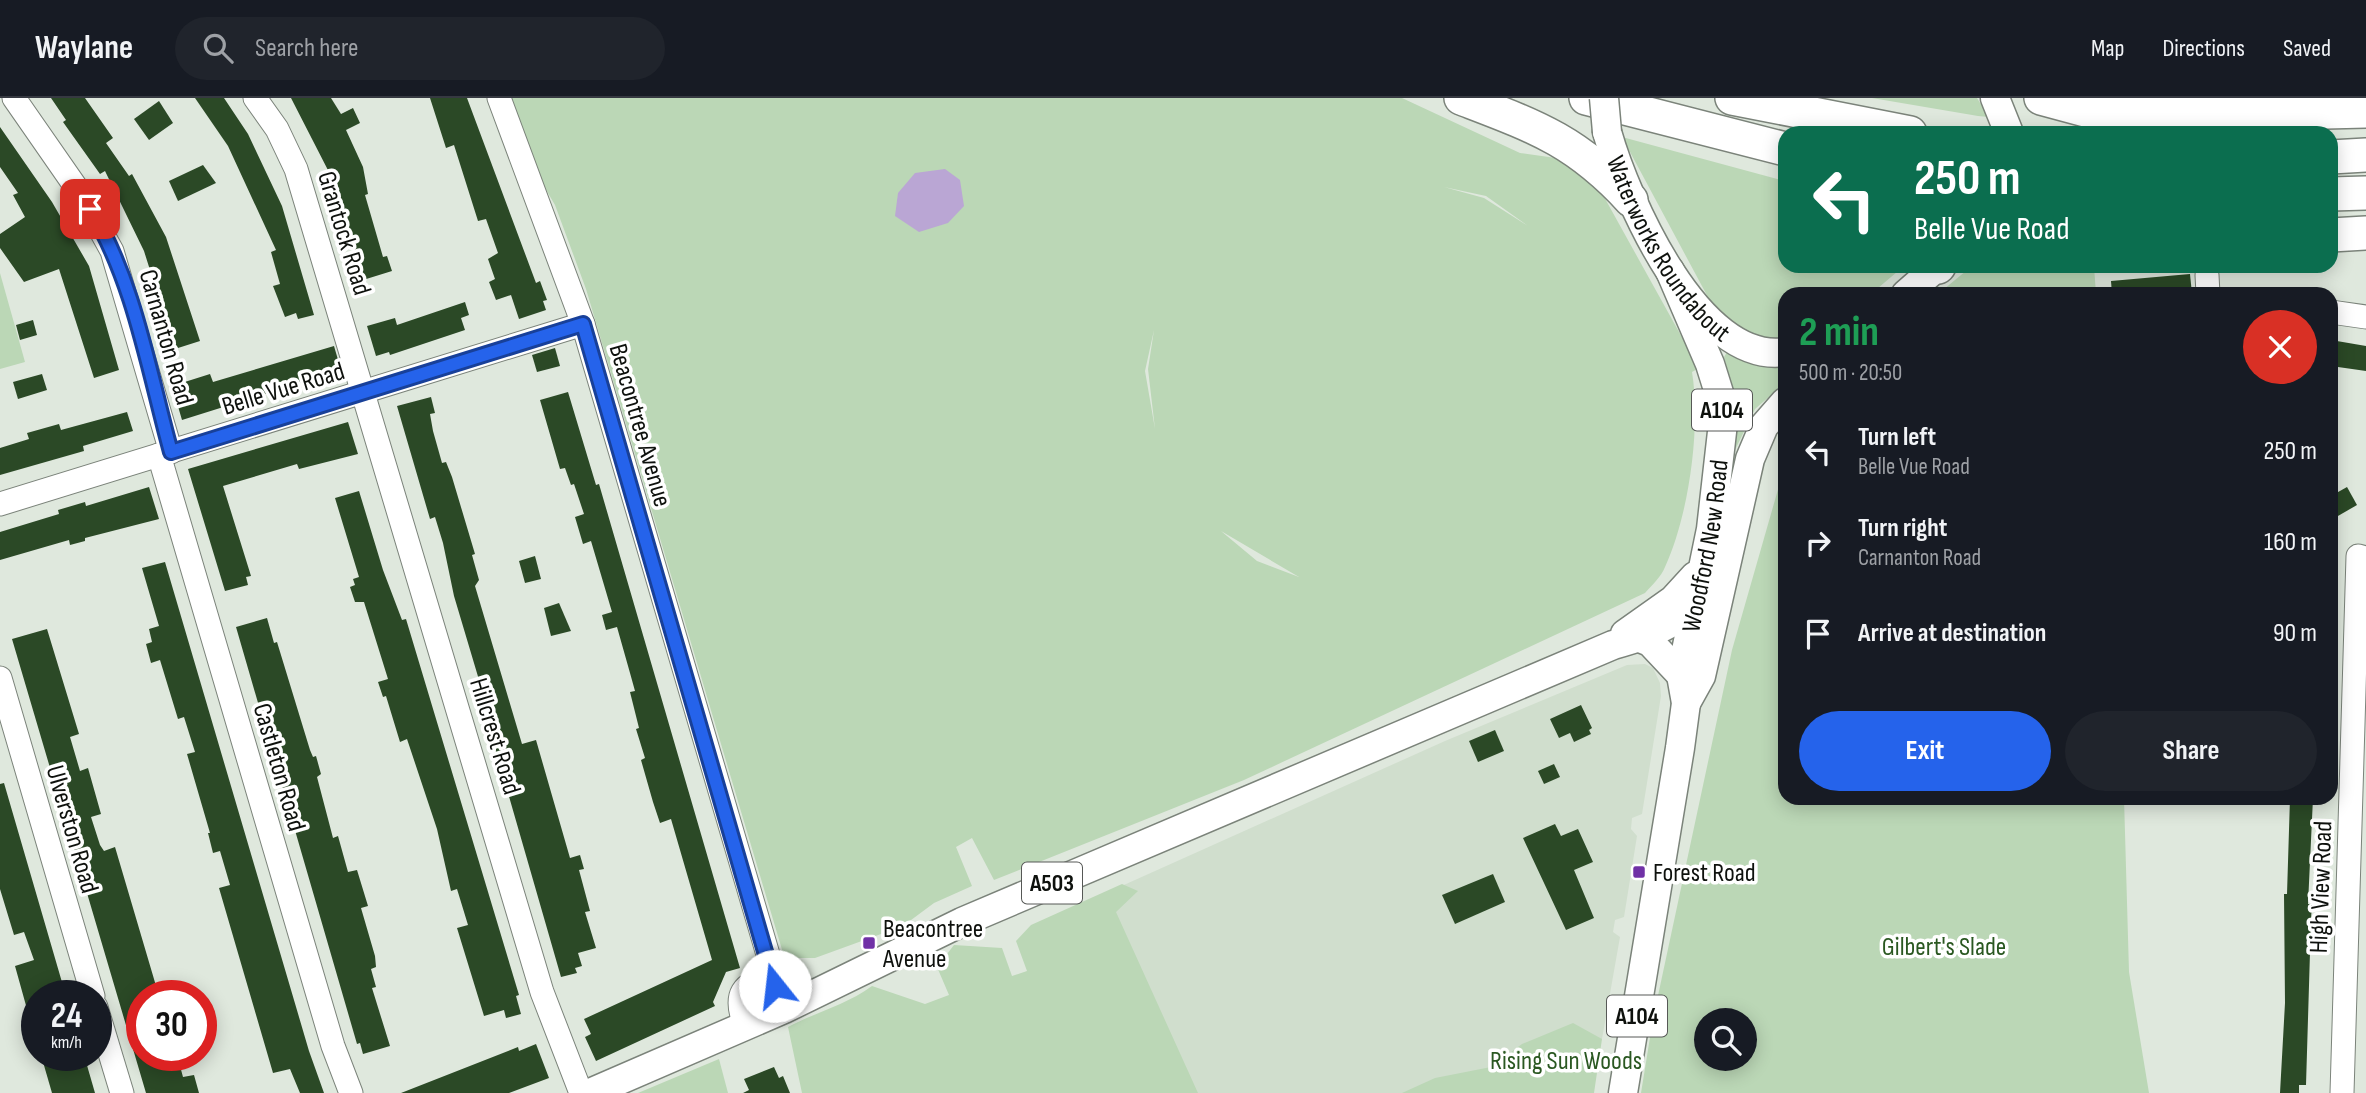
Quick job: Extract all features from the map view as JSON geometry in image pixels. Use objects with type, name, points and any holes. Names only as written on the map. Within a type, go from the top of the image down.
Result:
[{"type":"highway","points":[[1461,98],[1549,133],[1584,154],[1631,200]]},
{"type":"highway","points":[[1586,98],[1736,139],[1778,148]]},
{"type":"highway","points":[[1732,98],[1874,126]]},
{"type":"highway","points":[[2041,98],[2093,111],[2243,114],[2366,111]]},
{"type":"highway","points":[[2338,157],[2366,155]]},
{"type":"highway","points":[[2338,194],[2366,193]]},
{"type":"highway","points":[[2338,234],[2366,233]]},
{"type":"main road","name":"Waterworks Roundabout","points":[[1604,98],[1607,132],[1631,200],[1670,271],[1719,331],[1755,349],[1778,351]]},
{"type":"main road","name":"Woodford New Road","points":[[1670,271],[1710,365],[1720,396],[1723,423],[1714,569],[1701,676],[1686,703]]},
{"type":"main road","points":[[1914,287],[1930,273]]},
{"type":"main road","name":"Woodford New Road","points":[[1714,569],[1756,442],[1764,426],[1778,410]]},
{"type":"main road","name":"A503","points":[[590,1093],[784,1009],[962,922],[1613,645],[1665,629],[1697,603],[1714,569]]},
{"type":"main road","name":"A503","points":[[1613,645],[1714,569]]},
{"type":"main road","name":"Woodford New Road","points":[[1623,1093],[1686,703],[1681,675],[1697,603]]},
{"type":"main road","points":[[1640,638],[1656,648],[1681,675]]},
{"type":"street","name":"Carnanton Road","points":[[13,98],[80,193],[112,251],[165,454]]},
{"type":"street","name":"Grantock Road","points":[[255,98],[277,130],[296,169],[365,393]]},
{"type":"street","name":"Beacontree Avenue","points":[[499,98],[583,324],[784,1009]]},
{"type":"street","points":[[2338,313],[2366,317]]},
{"type":"street","name":"Belle Vue Road","points":[[0,504],[583,324]]},
{"type":"street","name":"Hillcrest Road","points":[[365,393],[542,992],[581,1093]]},
{"type":"street","name":"Castleton Road","points":[[165,454],[333,1046],[351,1093]]},
{"type":"street","name":"High View Road","points":[[2342,1093],[2362,557]]},
{"type":"street","name":"Ulverston Road","points":[[0,678],[88,980]]},
{"type":"street","points":[[746,1025],[739,1005],[743,990],[749,983],[772,974]]},
{"type":"street","points":[[112,1060],[122,1093]]},
{"type":"shaded area","points":[[945,169],[960,180],[964,206],[948,223],[919,232],[895,216],[898,193],[915,173]]},
{"type":"shaded area","points":[[1645,664],[1653,668],[1660,683],[1661,696],[1642,814],[1632,818],[1631,829],[1637,836],[1624,917],[1615,920],[1613,932],[1620,937],[1602,1039],[1480,1093],[1136,1093],[1057,915],[1445,741],[1627,665]]},
{"type":"green space","points":[[510,98],[1402,98],[1520,153],[1577,161],[1603,195],[1699,368],[1692,372],[1694,444],[1681,522],[1665,567],[1645,593],[1244,780],[994,880],[972,838],[956,847],[972,886],[934,903],[903,926],[815,958],[795,958],[783,953],[586,289],[555,205],[538,176]],"holes":[[[1444,187],[1486,196],[1528,226],[1484,198]],[[1154,330],[1148,369],[1155,429],[1145,371]],[[1221,531],[1299,577],[1257,561]]]},
{"type":"green space","points":[[1872,98],[1977,98],[1989,117],[1978,116]]},
{"type":"green space","points":[[1622,137],[1778,179],[1778,273],[1896,273],[1879,287],[1778,287],[1778,339],[1742,330],[1710,301]]},
{"type":"green space","points":[[0,273],[25,362],[0,369]]},
{"type":"green space","points":[[1964,273],[2094,273],[2096,287],[1946,287]]},
{"type":"green space","points":[[1729,349],[1778,360],[1778,389],[1755,409],[1734,452],[1738,407],[1724,357]]},
{"type":"green space","name":"Gilbert's Slade","points":[[1778,489],[1778,805],[2124,805],[2129,972],[2149,1093],[1641,1093],[1653,1019],[1732,650]]},
{"type":"green space","points":[[1122,884],[1138,891],[1116,912],[1198,1093],[802,1093],[788,1027],[872,986],[925,1004],[949,995],[937,967],[954,945],[1002,948],[1012,976],[1027,971],[1016,941],[1031,925]]},
{"type":"green space","name":"Rising Sun Woods","points":[[1573,1023],[1602,1039],[1594,1093],[1402,1093],[1435,1078],[1491,1067],[1522,1044]]},
{"type":"green space","points":[[719,1059],[728,1093],[638,1093]]},
{"type":"building","points":[[51,98],[85,98],[113,138],[106,143],[129,176],[132,174],[166,237],[200,341],[178,348],[173,343],[144,251],[105,171],[100,174],[63,122],[66,120]]},
{"type":"building","points":[[195,98],[224,98],[248,134],[282,206],[314,315],[298,319],[296,313],[285,317],[273,286],[280,284],[271,252],[276,250],[228,146]]},
{"type":"building","points":[[291,98],[331,98],[341,114],[353,108],[360,123],[346,130],[363,167],[368,194],[365,195],[383,257],[387,256],[392,271],[363,280],[332,178]]},
{"type":"building","points":[[430,98],[467,98],[536,283],[540,281],[547,300],[543,301],[546,310],[519,319],[511,295],[496,300],[489,282],[495,279],[488,259],[498,253],[486,219],[478,221],[454,145],[446,148]]},
{"type":"building","points":[[159,101],[173,123],[149,140],[134,119]]},
{"type":"building","points":[[0,127],[52,202],[89,266],[119,370],[94,378],[59,269],[24,282],[0,248],[0,234],[25,217],[13,195],[18,193],[0,167]]},
{"type":"building","points":[[203,165],[216,183],[178,201],[169,181]]},
{"type":"building","points":[[2190,274],[2191,287],[2111,287],[2111,281]]},
{"type":"building","points":[[465,302],[469,315],[461,318],[465,330],[390,355],[389,352],[376,356],[367,326],[395,318],[397,325]]},
{"type":"building","points":[[33,320],[37,335],[20,340],[16,325]]},
{"type":"building","points":[[2338,341],[2366,346],[2366,371],[2338,367]]},
{"type":"building","points":[[334,346],[341,370],[182,420],[172,386],[210,374],[213,382]]},
{"type":"building","points":[[555,348],[560,366],[537,372],[532,355]]},
{"type":"building","points":[[42,374],[47,390],[18,399],[13,382]]},
{"type":"building","points":[[568,392],[596,485],[599,484],[740,968],[726,972],[713,1002],[715,1006],[596,1061],[585,1037],[591,1034],[584,1019],[712,960],[671,819],[660,823],[653,802],[641,760],[645,758],[636,729],[639,728],[630,692],[635,691],[630,673],[617,627],[606,630],[602,615],[612,612],[591,541],[583,544],[575,517],[584,514],[574,484],[571,485],[565,468],[560,469],[540,400]]},
{"type":"building","points":[[431,397],[435,413],[430,414],[433,431],[442,463],[446,462],[452,477],[475,554],[472,555],[479,580],[475,586],[522,744],[536,740],[570,858],[580,855],[584,869],[579,870],[590,911],[585,912],[596,948],[578,953],[582,966],[575,968],[577,973],[561,977],[495,748],[499,747],[454,596],[443,543],[435,517],[430,519],[397,406]]},
{"type":"building","points":[[127,412],[133,431],[83,446],[84,451],[0,475],[0,448],[29,439],[27,433],[59,424],[61,430]]},
{"type":"building","points":[[348,422],[358,454],[299,469],[297,464],[223,486],[251,576],[246,577],[248,585],[225,591],[188,469]]},
{"type":"building","points":[[149,487],[159,519],[85,538],[85,541],[70,545],[69,540],[0,560],[0,532],[59,514],[58,510],[85,502],[86,506]]},
{"type":"building","points":[[2347,487],[2357,505],[2338,516],[2338,492]]},
{"type":"building","points":[[359,491],[383,570],[402,620],[406,619],[519,995],[516,996],[521,1014],[506,1018],[504,1010],[484,1016],[457,928],[468,925],[457,889],[451,891],[437,829],[407,739],[400,742],[386,696],[383,697],[378,682],[388,679],[364,602],[355,602],[350,587],[355,585],[353,579],[359,577],[335,498]]},
{"type":"building","points":[[535,556],[541,579],[525,583],[519,561]]},
{"type":"building","points":[[165,562],[309,1051],[324,1093],[300,1093],[290,1069],[273,1073],[219,888],[230,885],[220,851],[213,853],[210,833],[187,754],[195,752],[184,717],[178,719],[160,660],[151,663],[146,644],[152,642],[149,629],[159,626],[142,568]]},
{"type":"building","points":[[559,603],[571,631],[551,636],[544,608]]},
{"type":"building","points":[[267,618],[310,750],[313,757],[316,756],[321,774],[317,777],[333,838],[338,836],[348,872],[357,870],[368,906],[361,908],[375,956],[376,967],[371,969],[376,987],[372,988],[390,1046],[363,1054],[360,1043],[357,1044],[236,627]]},
{"type":"building","points":[[47,629],[79,734],[70,737],[80,771],[88,768],[101,814],[91,817],[104,851],[115,847],[154,980],[126,980],[126,1025],[12,639]]},
{"type":"building","points":[[1581,705],[1592,728],[1589,730],[1591,734],[1574,742],[1570,733],[1559,738],[1550,719]]},
{"type":"building","points":[[1495,730],[1504,751],[1478,762],[1469,741]]},
{"type":"building","points":[[1554,764],[1560,777],[1544,784],[1538,771]]},
{"type":"building","points":[[4,783],[61,980],[21,980],[21,988],[15,966],[34,960],[24,932],[14,935],[0,889],[0,784]]},
{"type":"building","points":[[2290,805],[2313,805],[2308,904],[2312,904],[2306,1085],[2299,1085],[2299,1093],[2280,1093],[2285,1003],[2284,894],[2287,894]]},
{"type":"building","points":[[1555,824],[1561,836],[1578,829],[1593,862],[1574,870],[1594,918],[1566,930],[1523,838]]},
{"type":"building","points":[[1493,874],[1505,902],[1455,924],[1442,895]]},
{"type":"building","points":[[536,1044],[549,1078],[509,1093],[401,1093],[518,1047],[519,1051]]},
{"type":"building","points":[[774,1067],[779,1078],[783,1076],[790,1093],[743,1093],[749,1090],[744,1079]]},
{"type":"building","points":[[46,1071],[89,1071],[95,1093],[52,1093]]},
{"type":"building","points":[[140,1071],[181,1071],[183,1077],[194,1075],[199,1093],[146,1093]]},
{"type":"place","name":"Forest Road","points":[[1639,872]]},
{"type":"place","name":"Beacontree Avenue","points":[[869,943]]},
{"type":"route","points":[[90,209],[112,251],[127,294],[171,452],[583,324],[775,986]]}]
